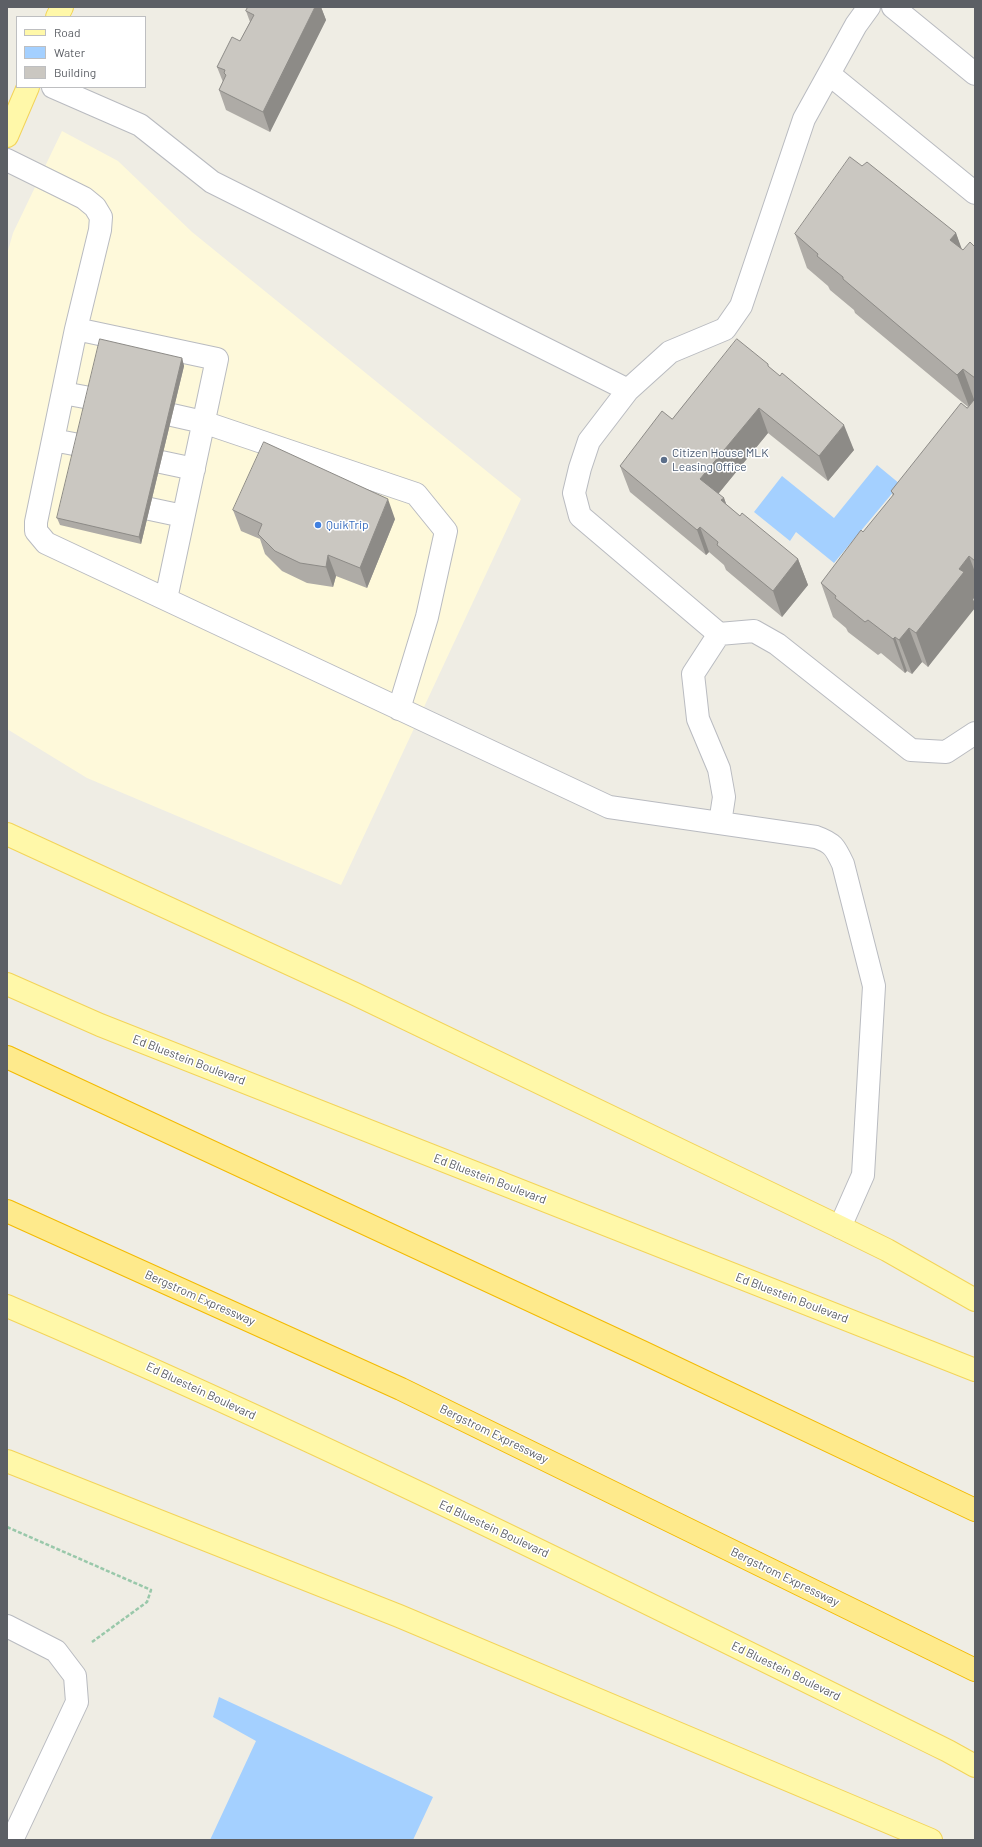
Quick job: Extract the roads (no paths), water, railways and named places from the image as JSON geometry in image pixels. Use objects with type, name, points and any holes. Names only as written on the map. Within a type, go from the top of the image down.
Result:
[{"type":"highway","points":[[7,1057],[649,1355],[975,1510]]},
{"type":"highway","name":"Bergstrom Expressway","points":[[7,1211],[401,1389],[975,1670]]},
{"type":"main road","points":[[58,16],[62,7]]},
{"type":"main road","points":[[7,136],[28,88]]},
{"type":"main road","points":[[7,834],[353,994],[840,1227],[887,1250],[975,1300]]},
{"type":"main road","name":"Ed Bluestein Boulevard","points":[[7,984],[107,1028],[975,1370]]},
{"type":"main road","name":"Ed Bluestein Boulevard","points":[[7,1306],[143,1364],[584,1571],[948,1751],[975,1766]]},
{"type":"main road","points":[[7,1461],[399,1616],[931,1840]]},
{"type":"lane","points":[[869,7],[856,25],[804,119],[741,306],[725,329],[670,352],[628,390],[589,441],[574,493],[580,516],[719,634],[754,631],[777,644],[911,750],[946,752],[975,733]]},
{"type":"lane","points":[[893,7],[975,74]]},
{"type":"lane","points":[[829,74],[975,193]]},
{"type":"lane","points":[[55,88],[140,125],[212,182],[628,390]]},
{"type":"lane","points":[[7,160],[84,198],[96,207],[101,217],[100,230],[76,329],[53,440],[53,488],[36,522],[36,530],[46,544],[609,807],[816,836],[828,841],[835,847],[843,864],[874,986],[863,1175],[840,1227]]},
{"type":"lane","points":[[76,329],[217,359],[166,599]]},
{"type":"lane","points":[[63,393],[90,398]]},
{"type":"lane","points":[[172,415],[203,422],[416,494],[446,531],[427,617],[399,709]]},
{"type":"lane","points":[[53,440],[79,445]]},
{"type":"lane","points":[[160,462],[194,469]]},
{"type":"lane","points":[[150,509],[184,516]]},
{"type":"lane","points":[[719,634],[693,674],[698,719],[719,769],[724,797],[720,823]]},
{"type":"lane","points":[[7,1626],[56,1651],[75,1676],[77,1702],[12,1840]]},
{"type":"water","points":[[877,465],[900,484],[834,563],[796,532],[790,541],[754,512],[782,476],[834,518]]},
{"type":"water","points":[[219,1697],[433,1797],[413,1840],[210,1840],[256,1741],[213,1717]]},
{"type":"place","name":"Citizen House MLK Leasing Office","points":[[664,460]]},
{"type":"place","name":"QuikTrip","points":[[318,525]]}]
